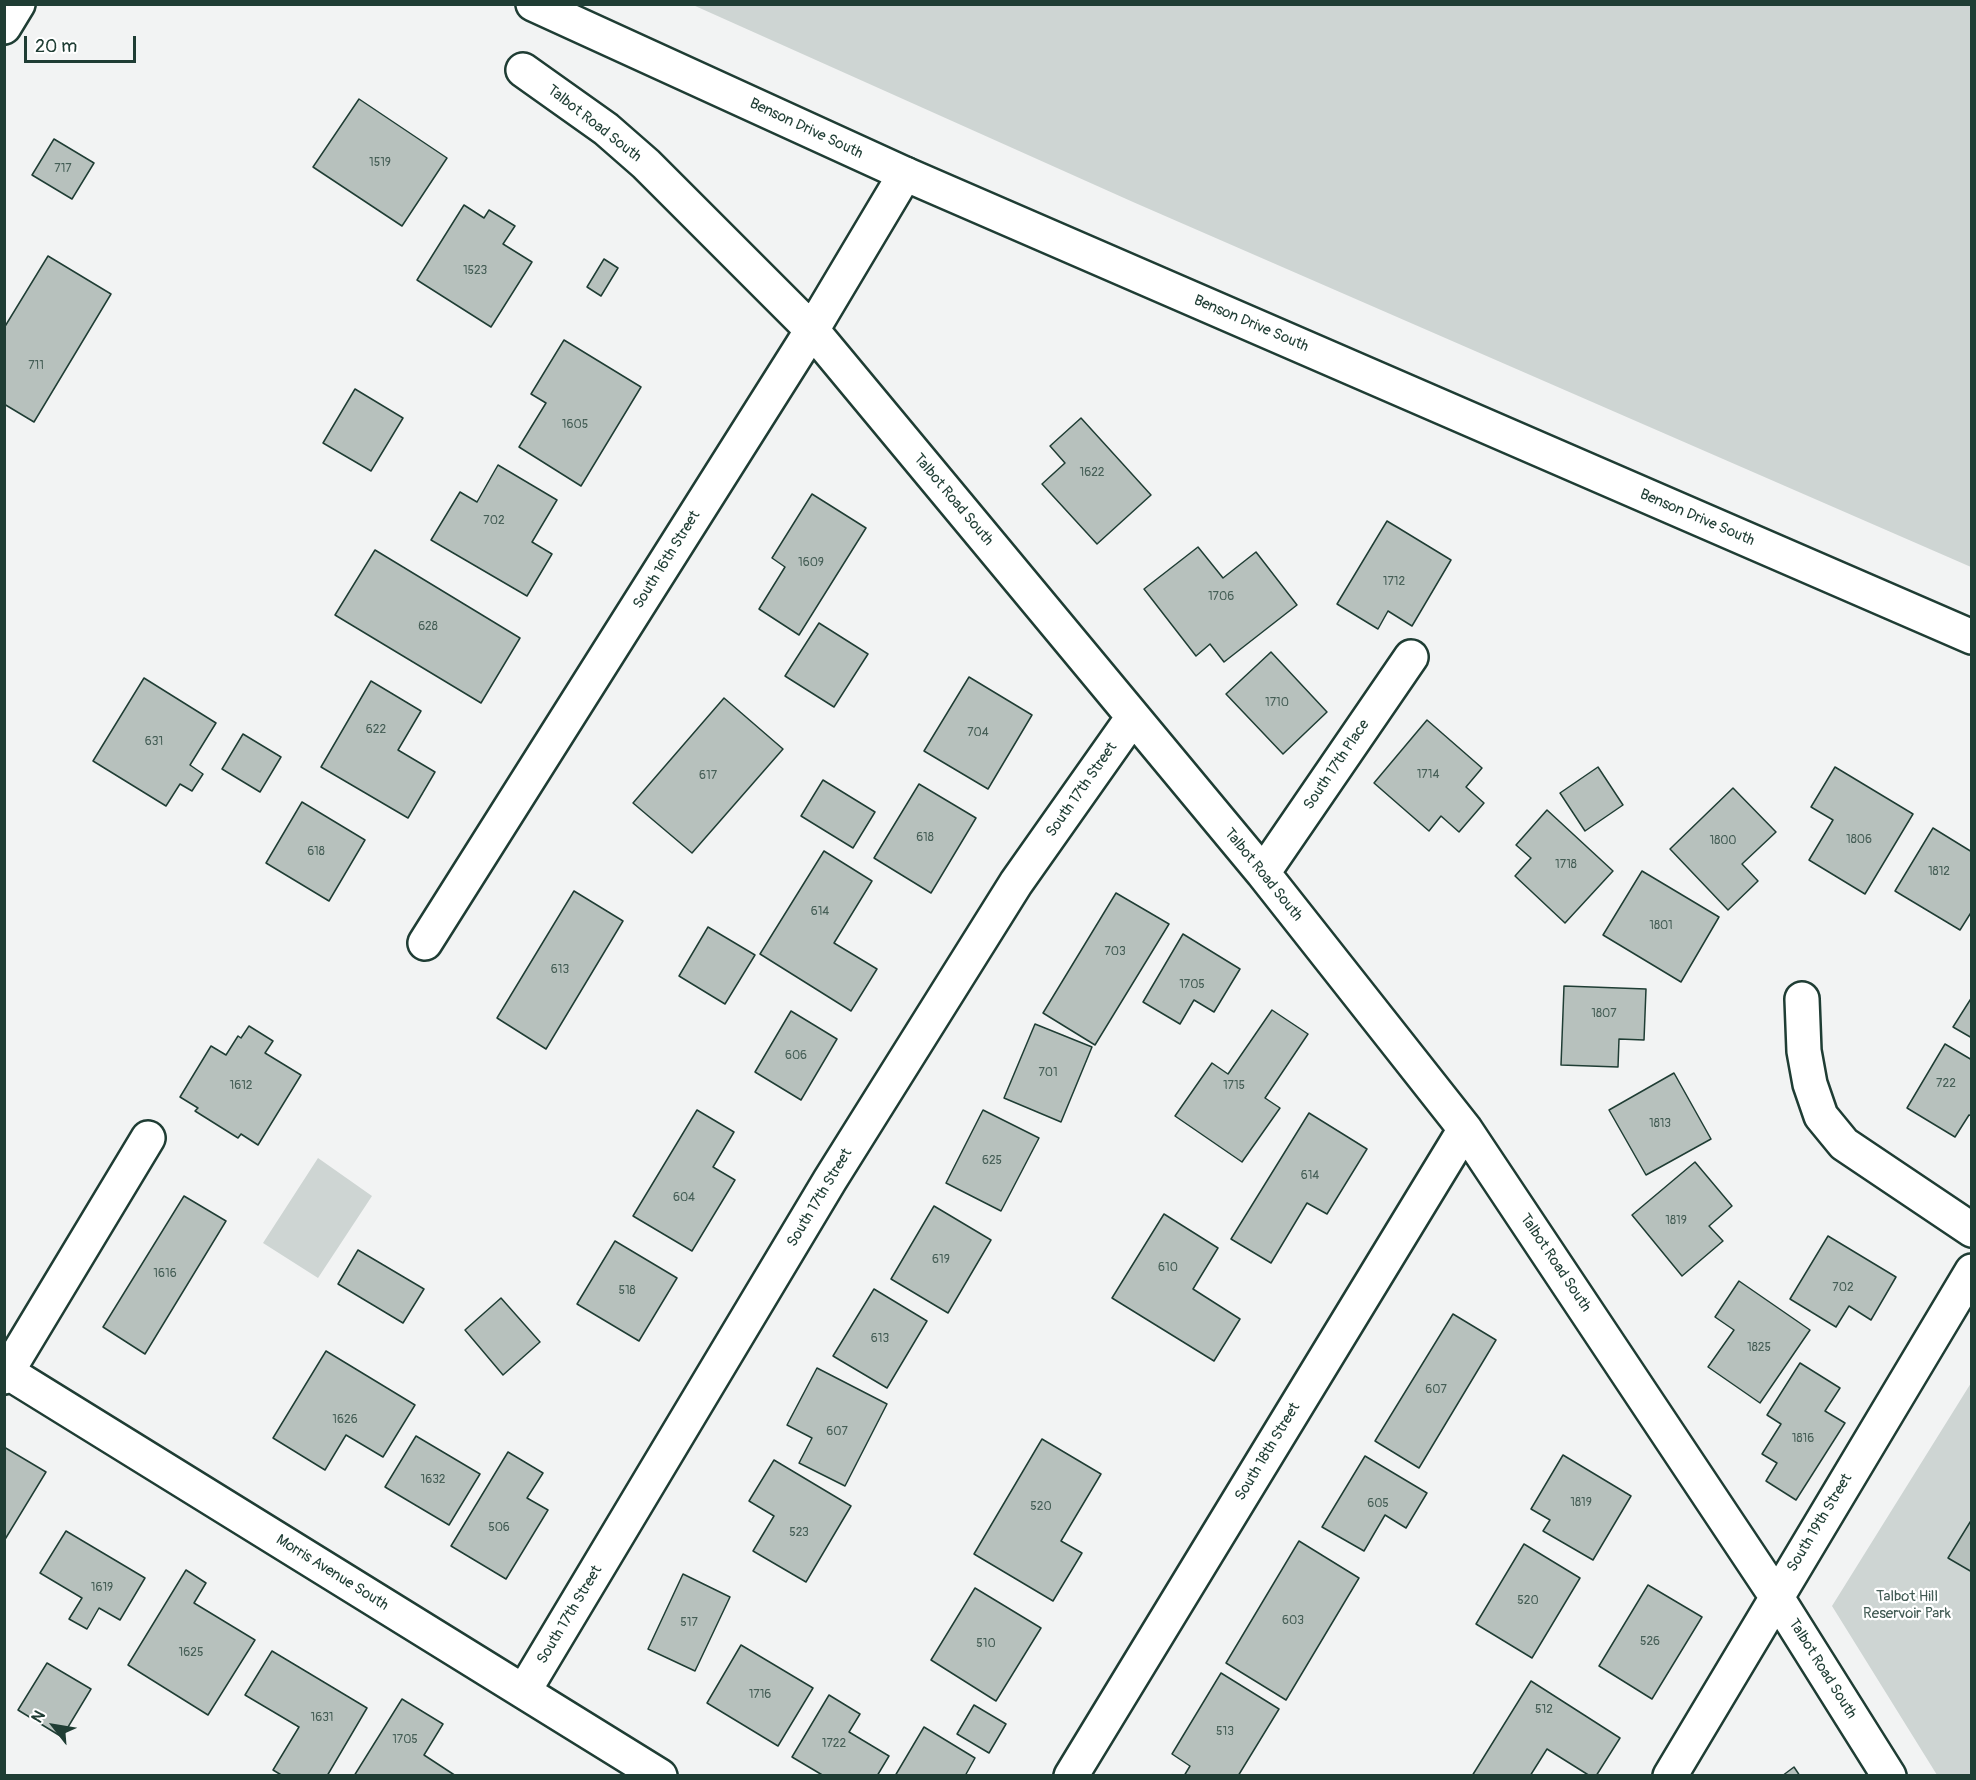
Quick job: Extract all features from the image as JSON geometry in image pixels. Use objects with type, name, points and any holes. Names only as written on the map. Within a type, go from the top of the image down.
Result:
[{"type":"street","points":[[4,27],[18,4]]},
{"type":"street","name":"Benson Drive South","points":[[533,4],[905,174],[1971,637]]},
{"type":"street","name":"Talbot Road South","points":[[522,70],[606,129],[646,164],[812,330],[1263,873],[1465,1129],[1776,1596],[1889,1776]]},
{"type":"street","name":"South 16th Street","points":[[425,943],[812,330],[905,174]]},
{"type":"street","name":"South 17th Place","points":[[1263,873],[1411,657]]},
{"type":"street","name":"South 17th Street","points":[[524,1691],[830,1180],[1016,883],[1133,717]]},
{"type":"street","points":[[1802,999],[1804,1050],[1810,1084],[1821,1116],[1844,1144],[1971,1230]]},
{"type":"street","name":"South 18th Street","points":[[1071,1776],[1465,1129]]},
{"type":"street","points":[[5,1373],[148,1138]]},
{"type":"street","name":"South 19th Street","points":[[1670,1776],[1971,1271]]},
{"type":"street","name":"Morris Avenue South","points":[[5,1373],[660,1776]]},
{"type":"green space","points":[[693,5],[1971,5],[1971,567],[1133,202]]},
{"type":"green space","points":[[318,1158],[372,1196],[318,1278],[263,1243]]},
{"type":"green space","name":"Talbot Hill Reservoir Park","points":[[1971,1383],[1971,1775],[1937,1775],[1832,1606]]},
{"type":"building","points":[[359,99],[447,158],[402,226],[313,167]]},
{"type":"building","points":[[54,139],[94,163],[72,199],[32,175]]},
{"type":"building","points":[[464,205],[484,218],[489,210],[515,226],[503,244],[532,262],[491,327],[417,280]]},
{"type":"building","points":[[48,256],[111,294],[34,422],[4,404],[4,328]]},
{"type":"building","points":[[604,259],[618,268],[601,296],[587,287]]},
{"type":"building","points":[[564,340],[641,387],[581,486],[519,447],[546,403],[531,394]]},
{"type":"building","points":[[355,389],[403,418],[371,471],[323,443]]},
{"type":"building","points":[[1081,418],[1151,495],[1097,544],[1042,484],[1065,463],[1050,446]]},
{"type":"building","points":[[498,465],[557,500],[532,542],[552,554],[527,596],[431,540],[460,492],[477,502]]},
{"type":"building","points":[[812,494],[866,528],[799,635],[759,609],[785,567],[772,558]]},
{"type":"building","points":[[1387,521],[1451,560],[1412,626],[1388,611],[1378,629],[1337,604]]},
{"type":"building","points":[[1198,547],[1223,578],[1256,552],[1297,605],[1224,662],[1210,644],[1196,656],[1144,589]]},
{"type":"building","points":[[375,550],[520,638],[481,703],[335,615]]},
{"type":"building","points":[[819,623],[868,654],[834,707],[785,676]]},
{"type":"building","points":[[1271,652],[1327,712],[1283,754],[1226,694]]},
{"type":"building","points":[[969,677],[1032,715],[988,789],[924,751]]},
{"type":"building","points":[[144,678],[216,723],[190,765],[203,774],[192,791],[180,784],[166,806],[93,761]]},
{"type":"building","points":[[371,681],[421,711],[398,750],[435,772],[408,818],[321,767]]},
{"type":"building","points":[[724,698],[783,749],[692,853],[633,803]]},
{"type":"building","points":[[1427,720],[1482,768],[1466,787],[1484,803],[1459,832],[1441,816],[1429,831],[1374,783]]},
{"type":"building","points":[[243,734],[281,757],[260,792],[222,769]]},
{"type":"building","points":[[1598,767],[1623,805],[1585,831],[1560,793]]},
{"type":"building","points":[[1835,767],[1913,814],[1865,894],[1809,860],[1833,820],[1811,807]]},
{"type":"building","points":[[823,780],[875,812],[853,848],[801,816]]},
{"type":"building","points":[[919,784],[976,818],[931,893],[874,858]]},
{"type":"building","points":[[1733,788],[1776,832],[1742,864],[1758,881],[1728,910],[1670,849]]},
{"type":"building","points":[[302,802],[365,840],[329,901],[266,863]]},
{"type":"building","points":[[1547,810],[1613,871],[1565,923],[1515,876],[1531,858],[1516,845]]},
{"type":"building","points":[[1933,828],[1972,852],[1972,911],[1960,930],[1895,891]]},
{"type":"building","points":[[824,851],[872,881],[834,943],[877,969],[851,1011],[760,954]]},
{"type":"building","points":[[1642,871],[1719,917],[1681,982],[1603,935]]},
{"type":"building","points":[[574,891],[623,921],[546,1049],[497,1018]]},
{"type":"building","points":[[1116,893],[1169,924],[1095,1045],[1043,1013]]},
{"type":"building","points":[[708,927],[755,955],[725,1004],[679,976]]},
{"type":"building","points":[[1183,934],[1240,969],[1214,1012],[1194,1000],[1180,1024],[1143,1002]]},
{"type":"building","points":[[1564,986],[1646,989],[1644,1040],[1619,1039],[1618,1067],[1561,1065]]},
{"type":"building","points":[[1972,997],[1972,1038],[1953,1027]]},
{"type":"building","points":[[1272,1010],[1308,1034],[1265,1098],[1280,1108],[1242,1162],[1175,1116],[1212,1063],[1228,1074]]},
{"type":"building","points":[[791,1011],[837,1039],[801,1100],[755,1072]]},
{"type":"building","points":[[1035,1024],[1092,1047],[1061,1122],[1004,1098]]},
{"type":"building","points":[[249,1026],[273,1041],[265,1053],[301,1075],[258,1145],[241,1134],[238,1138],[195,1111],[198,1108],[180,1097],[211,1046],[226,1055],[238,1036],[241,1038]]},
{"type":"building","points":[[1945,1044],[1972,1060],[1972,1116],[1969,1115],[1955,1137],[1907,1108]]},
{"type":"building","points":[[1674,1073],[1711,1139],[1646,1175],[1609,1110]]},
{"type":"building","points":[[697,1110],[734,1132],[713,1167],[735,1180],[692,1251],[633,1216]]},
{"type":"building","points":[[983,1110],[1039,1138],[1001,1211],[946,1183]]},
{"type":"building","points":[[1309,1113],[1367,1149],[1327,1214],[1307,1203],[1271,1263],[1231,1239]]},
{"type":"building","points":[[1695,1162],[1732,1206],[1709,1226],[1723,1241],[1682,1276],[1632,1215]]},
{"type":"building","points":[[184,1196],[226,1221],[145,1354],[103,1327]]},
{"type":"building","points":[[934,1206],[991,1240],[948,1313],[891,1279]]},
{"type":"building","points":[[1164,1214],[1218,1248],[1193,1289],[1240,1319],[1214,1361],[1112,1298]]},
{"type":"building","points":[[1828,1236],[1896,1277],[1871,1320],[1849,1306],[1836,1327],[1790,1299]]},
{"type":"building","points":[[615,1241],[677,1278],[639,1341],[577,1304]]},
{"type":"building","points":[[358,1250],[424,1289],[403,1323],[338,1284]]},
{"type":"building","points":[[1739,1281],[1810,1330],[1760,1403],[1708,1367],[1734,1330],[1715,1317]]},
{"type":"building","points":[[874,1289],[927,1321],[887,1388],[833,1356]]},
{"type":"building","points":[[501,1298],[540,1342],[503,1375],[465,1330]]},
{"type":"building","points":[[1453,1314],[1496,1340],[1419,1468],[1375,1441]]},
{"type":"building","points":[[326,1351],[415,1405],[383,1457],[346,1435],[325,1470],[273,1438]]},
{"type":"building","points":[[1800,1363],[1840,1388],[1825,1411],[1845,1423],[1796,1500],[1766,1481],[1777,1463],[1762,1454],[1781,1424],[1767,1415]]},
{"type":"building","points":[[817,1368],[887,1404],[845,1486],[799,1463],[812,1438],[787,1425]]},
{"type":"building","points":[[416,1436],[480,1474],[449,1525],[385,1487]]},
{"type":"building","points":[[1042,1439],[1101,1474],[1061,1541],[1082,1553],[1053,1601],[974,1554]]},
{"type":"building","points":[[4,1447],[46,1472],[4,1541]]},
{"type":"building","points":[[508,1452],[543,1473],[527,1498],[548,1510],[506,1579],[451,1546]]},
{"type":"building","points":[[1563,1455],[1631,1496],[1593,1560],[1543,1531],[1550,1520],[1531,1509]]},
{"type":"building","points":[[1365,1456],[1427,1493],[1406,1528],[1385,1515],[1364,1551],[1322,1527]]},
{"type":"building","points":[[774,1460],[851,1506],[806,1582],[753,1551],[774,1516],[749,1501]]},
{"type":"building","points":[[1972,1519],[1972,1572],[1948,1558]]},
{"type":"building","points":[[66,1531],[145,1578],[120,1620],[99,1608],[87,1629],[69,1619],[82,1598],[40,1573]]},
{"type":"building","points":[[1299,1541],[1359,1578],[1286,1700],[1226,1663]]},
{"type":"building","points":[[1524,1544],[1580,1578],[1532,1658],[1476,1624]]},
{"type":"building","points":[[186,1570],[206,1583],[194,1603],[255,1640],[208,1715],[128,1665]]},
{"type":"building","points":[[683,1574],[730,1597],[695,1671],[648,1649]]},
{"type":"building","points":[[1648,1585],[1702,1617],[1652,1699],[1599,1666]]},
{"type":"building","points":[[975,1588],[1041,1628],[996,1701],[931,1660]]},
{"type":"building","points":[[741,1645],[813,1688],[778,1746],[707,1703]]},
{"type":"building","points":[[272,1651],[367,1708],[327,1776],[283,1776],[273,1770],[299,1727],[245,1695]]},
{"type":"building","points":[[47,1663],[91,1689],[62,1737],[18,1710]]},
{"type":"building","points":[[1221,1673],[1279,1709],[1238,1776],[1184,1776],[1190,1766],[1172,1754]]},
{"type":"building","points":[[1531,1681],[1620,1738],[1596,1776],[1590,1776],[1547,1749],[1530,1776],[1472,1776]]},
{"type":"building","points":[[829,1695],[860,1714],[849,1732],[889,1756],[877,1776],[824,1776],[792,1757]]},
{"type":"building","points":[[402,1699],[443,1724],[424,1755],[456,1776],[354,1776]]},
{"type":"building","points":[[974,1705],[1006,1724],[989,1753],[957,1734]]},
{"type":"building","points":[[924,1727],[975,1758],[965,1776],[895,1776]]},
{"type":"building","points":[[1794,1767],[1800,1776],[1782,1776]]}]
